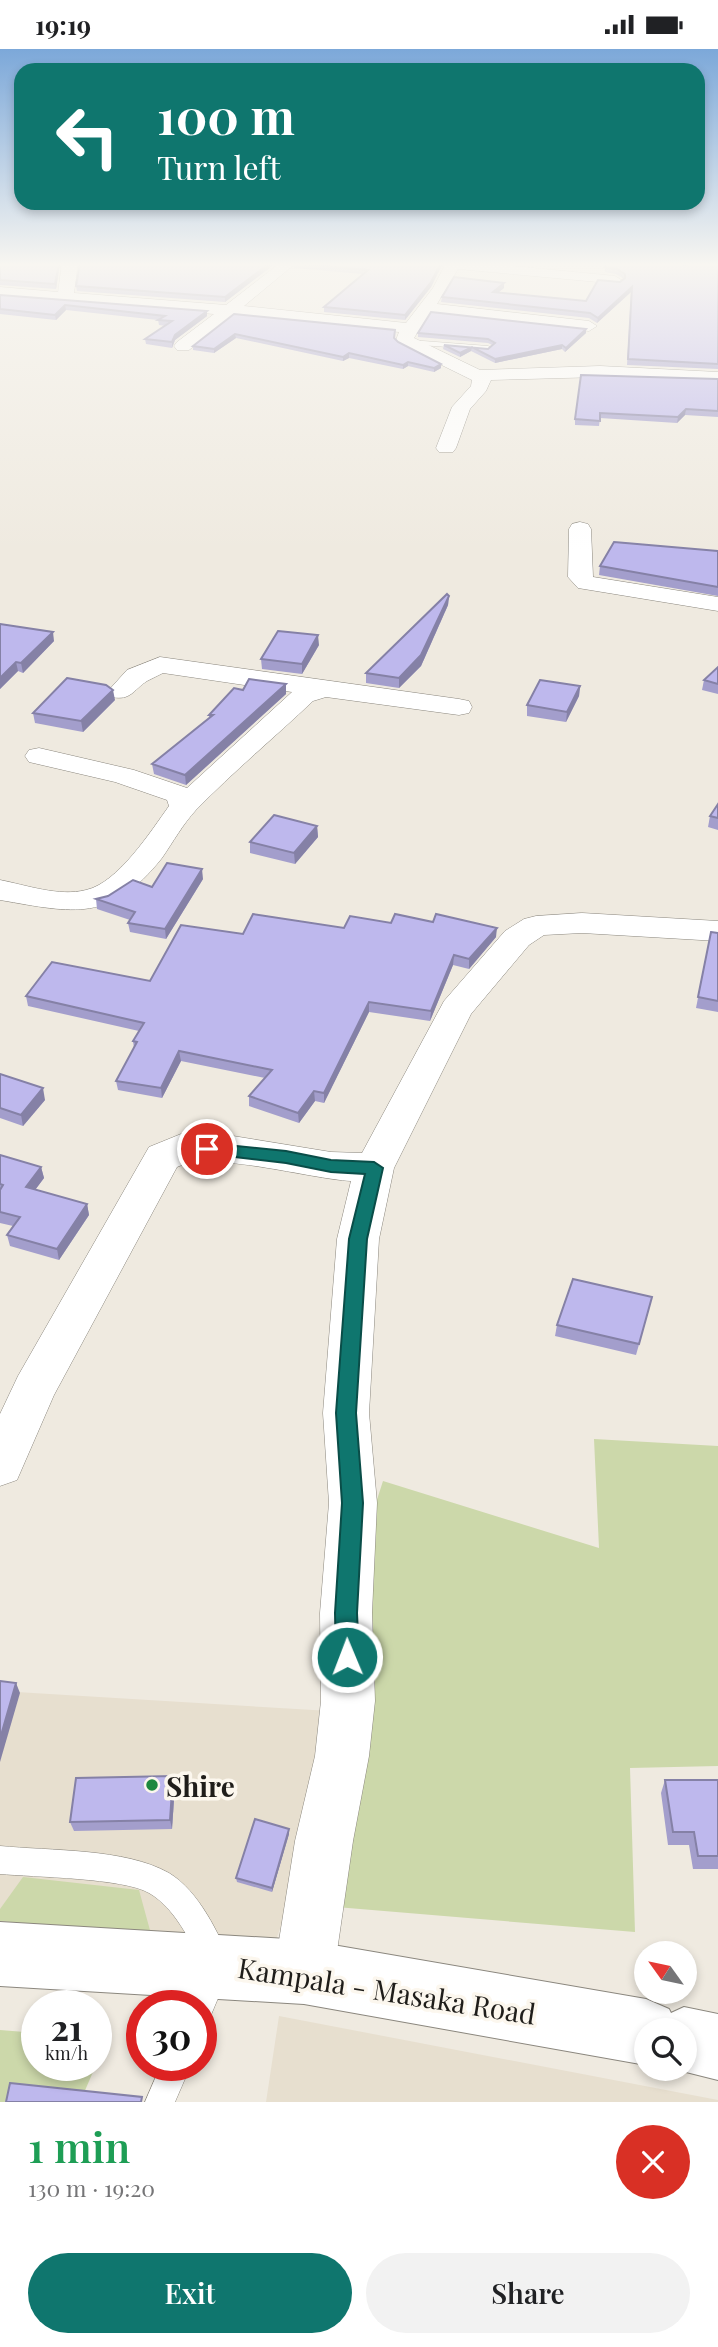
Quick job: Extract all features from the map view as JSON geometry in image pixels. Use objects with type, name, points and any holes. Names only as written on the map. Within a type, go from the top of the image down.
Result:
[{"type":"main road","name":"Kampala - Masaka Road","points":[[0,1954],[209,1985],[304,1972],[634,2030]]},
{"type":"main road","points":[[697,2043],[718,2047]]},
{"type":"street","points":[[441,359],[481,375],[546,370],[718,377]]},
{"type":"street","points":[[446,448],[461,407],[480,387],[481,375]]},
{"type":"street","points":[[580,529],[580,577],[586,583],[718,604]]},
{"type":"street","points":[[121,691],[136,676],[160,666],[459,707]]},
{"type":"street","points":[[0,890],[77,900],[109,893],[145,859],[184,806],[304,695],[325,689]]},
{"type":"street","points":[[39,756],[124,776],[184,799],[184,806]]},
{"type":"street","points":[[304,1972],[324,1841],[342,1756],[348,1701],[346,1613],[353,1503],[346,1413],[358,1239],[374,1168],[456,1009],[517,938],[536,926],[582,923],[718,931]]},
{"type":"street","points":[[0,1465],[34,1389],[163,1157],[181,1148],[233,1150],[331,1166],[374,1168]]},
{"type":"lane","points":[[0,1860],[133,1873],[159,1882],[190,1913],[209,1985]]},
{"type":"lane","points":[[160,2102],[169,2081]]},
{"type":"shaded area","points":[[0,1691],[330,1711],[303,1867],[274,1945],[0,1921]]},
{"type":"shaded area","points":[[279,2016],[718,2100],[718,2102],[266,2102]]},
{"type":"green space","points":[[594,1439],[718,1446],[718,1766],[630,1768],[635,1932],[324,1906],[342,1608],[383,1481],[599,1548]]},
{"type":"green space","points":[[23,1877],[139,1890],[151,1934],[0,1921],[0,1909]]},
{"type":"green space","points":[[0,2030],[21,2032],[21,2081],[89,2081],[80,2102],[0,2102]]},
{"type":"building","points":[[375,359],[431,359],[441,364],[434,368],[408,362],[403,365]]},
{"type":"building","points":[[628,359],[718,359],[718,364]]},
{"type":"building","points":[[581,375],[718,379],[718,411],[686,409],[678,417],[600,413],[600,421],[575,419]]},
{"type":"building","points":[[614,542],[718,551],[718,587],[600,566]]},
{"type":"building","points":[[447,594],[449,596],[421,655],[399,678],[366,673]]},
{"type":"building","points":[[0,624],[53,632],[21,663],[16,662],[0,678]]},
{"type":"building","points":[[278,631],[318,635],[302,664],[261,659]]},
{"type":"building","points":[[718,667],[718,684],[704,680]]},
{"type":"building","points":[[67,678],[106,685],[113,690],[81,721],[33,713]]},
{"type":"building","points":[[249,679],[286,684],[185,775],[152,764],[213,715],[209,715],[234,688],[243,690]]},
{"type":"building","points":[[540,680],[580,686],[567,712],[527,705]]},
{"type":"building","points":[[718,804],[718,818],[710,816]]},
{"type":"building","points":[[274,815],[317,826],[294,853],[250,842]]},
{"type":"building","points":[[167,863],[202,869],[165,929],[128,923],[135,912],[96,899],[108,896],[133,880],[152,887]]},
{"type":"building","points":[[253,914],[344,928],[350,916],[391,923],[395,914],[433,922],[436,914],[497,928],[469,959],[454,955],[431,1011],[369,1002],[324,1093],[314,1091],[298,1113],[249,1096],[272,1070],[179,1051],[161,1088],[116,1081],[144,1023],[26,996],[52,962],[150,981],[181,925],[243,934]]},
{"type":"building","points":[[711,932],[718,933],[718,1001],[698,997]]},
{"type":"building","points":[[0,1074],[43,1088],[21,1115],[0,1108]]},
{"type":"building","points":[[0,1155],[41,1167],[26,1187],[87,1204],[57,1249],[7,1235],[20,1217],[0,1212],[0,1190],[3,1185],[0,1184]]},
{"type":"building","points":[[573,1279],[652,1297],[639,1344],[557,1325]]},
{"type":"building","points":[[0,1681],[16,1683],[0,1739]]},
{"type":"building","points":[[173,1776],[170,1820],[70,1822],[76,1778]]},
{"type":"building","points":[[665,1780],[718,1780],[718,1856],[698,1856],[694,1832],[673,1832]]},
{"type":"building","points":[[255,1819],[289,1829],[272,1888],[236,1878]]},
{"type":"building","points":[[10,2083],[142,2097],[141,2102],[6,2102]]},
{"type":"place","name":"Shire","points":[[152,1785]]},
{"type":"route","points":[[207,1149],[286,1157],[331,1166],[374,1168],[358,1239],[346,1413],[353,1503],[346,1613],[347,1657]]}]
